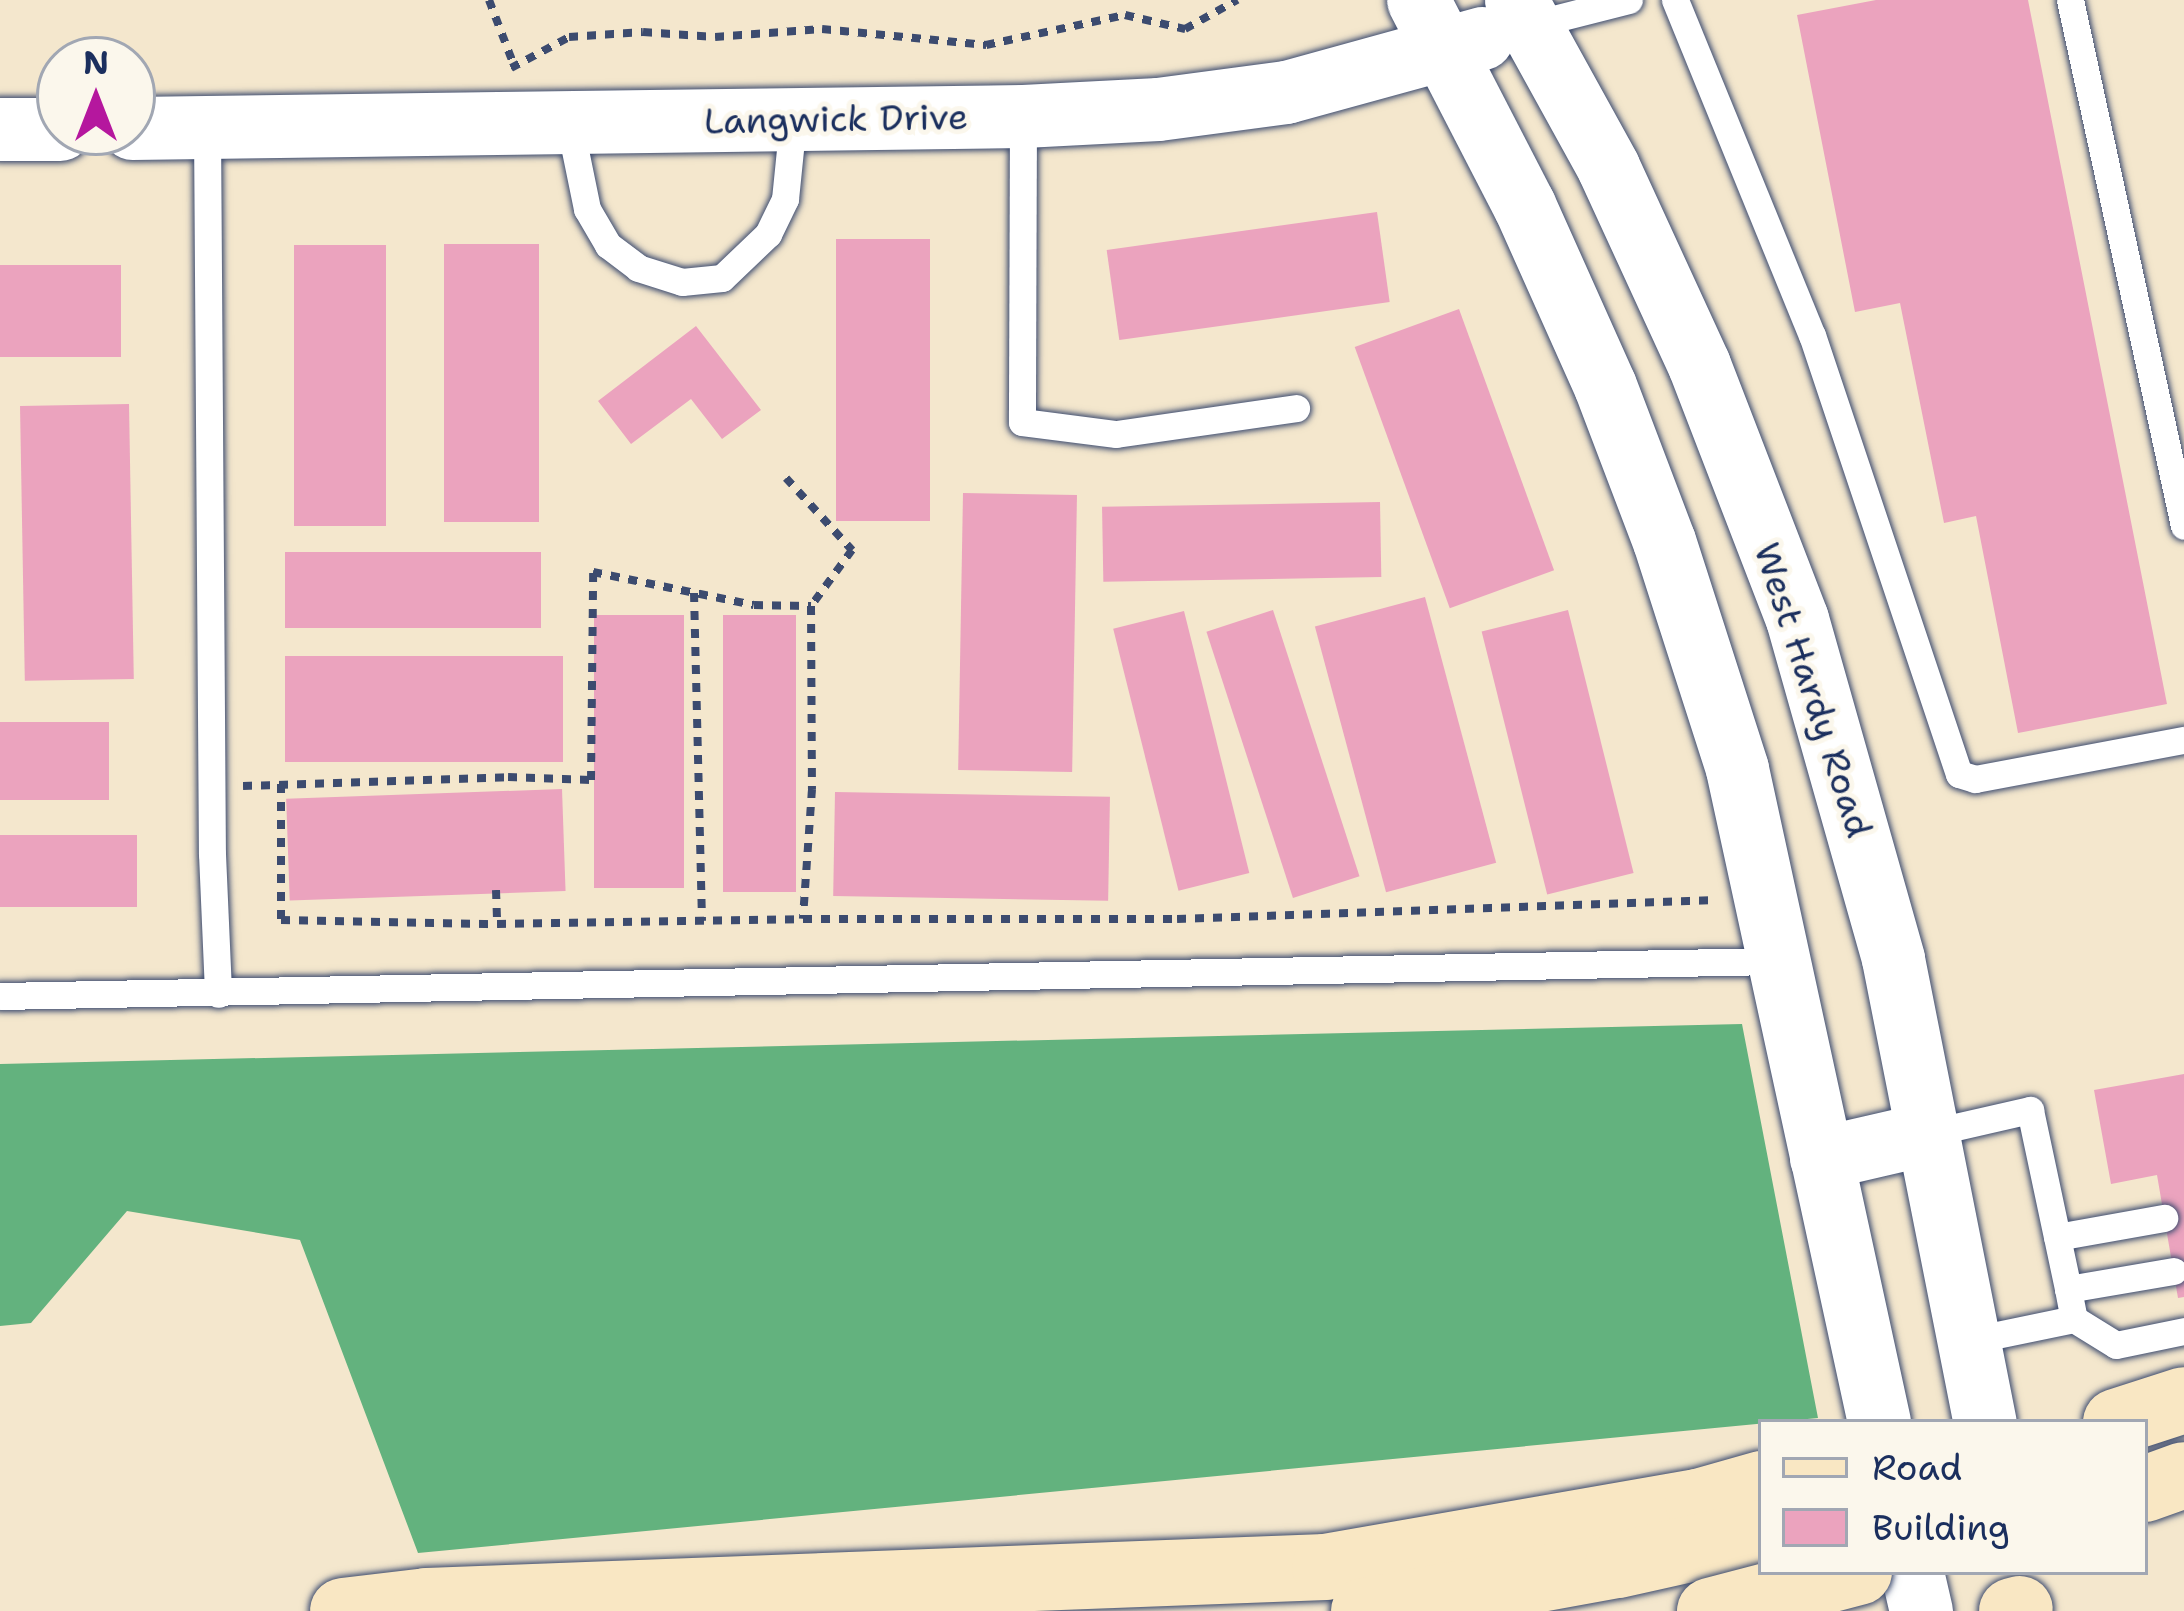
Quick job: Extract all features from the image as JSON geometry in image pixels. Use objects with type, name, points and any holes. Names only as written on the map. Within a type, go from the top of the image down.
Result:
[{"type":"main road","points":[[2125,1419],[2184,1400]]},
{"type":"main road","points":[[2148,1488],[2184,1475]]},
{"type":"main road","points":[[344,1611],[427,1601],[1325,1567],[1698,1502],[1758,1496]]},
{"type":"main road","points":[[1364,1611],[1618,1565],[1758,1497]]},
{"type":"main road","points":[[1819,1575],[1825,1611]]},
{"type":"main road","points":[[1711,1611],[1848,1575]]},
{"type":"street","name":"Langwick Drive","points":[[156,128],[1023,116],[1158,109],[1286,92],[1432,24],[1523,13]]},
{"type":"street","name":"West Hardy Road","points":[[1523,13],[1608,167],[1699,365],[1797,619],[1893,959],[1984,1419]]},
{"type":"street","points":[[1432,24],[1605,386],[1664,541],[1737,769],[1878,1419]]},
{"type":"street","points":[[0,129],[36,129]]},
{"type":"street","points":[[1821,1158],[1925,1133]]},
{"type":"street","points":[[1913,1575],[1921,1611]]},
{"type":"lane","points":[[1523,13],[1629,0]]},
{"type":"lane","points":[[1675,0],[1812,335],[1958,774],[1975,779],[2184,740]]},
{"type":"lane","points":[[2070,0],[2184,526]]},
{"type":"lane","points":[[1023,116],[1022,422],[1116,434],[1296,408]]},
{"type":"lane","points":[[569,121],[586,209],[608,245],[638,268],[682,282],[722,278],[768,234],[785,199],[794,120]]},
{"type":"lane","points":[[207,127],[218,994]]},
{"type":"lane","points":[[0,996],[1778,961]]},
{"type":"lane","points":[[1925,1133],[2030,1109],[2074,1319]]},
{"type":"lane","points":[[2057,1237],[2164,1218]]},
{"type":"lane","points":[[2068,1289],[2173,1271]]},
{"type":"lane","points":[[1968,1341],[2074,1319],[2116,1345],[2184,1330]]},
{"type":"path","points":[[489,0],[515,68]]},
{"type":"path","points":[[494,70],[515,68],[569,37],[643,32],[715,37],[822,29],[986,45],[1125,15],[1185,29],[1238,0]]},
{"type":"path","points":[[786,478],[852,550],[811,606],[812,789],[803,920]]},
{"type":"path","points":[[212,787],[508,777],[592,780],[593,572],[754,605],[811,606]]},
{"type":"path","points":[[694,593],[702,921]]},
{"type":"path","points":[[280,784],[280,920],[497,924],[1178,919],[1725,900]]},
{"type":"path","points":[[496,890],[497,924]]},
{"type":"green space","points":[[1742,1024],[1818,1418],[1758,1419],[1758,1424],[418,1553],[300,1240],[127,1211],[31,1323],[0,1326],[0,1064]]},
{"type":"building","points":[[1876,0],[2028,0],[2167,704],[2018,733],[1976,516],[1944,523],[1900,303],[1855,312],[1797,15]]},
{"type":"building","points":[[1377,212],[1390,302],[1119,340],[1107,250]]},
{"type":"building","points":[[836,239],[930,239],[930,521],[836,521]]},
{"type":"building","points":[[444,244],[539,244],[539,522],[444,522]]},
{"type":"building","points":[[294,245],[386,245],[386,526],[294,526]]},
{"type":"building","points":[[0,265],[121,265],[121,357],[0,357]]},
{"type":"building","points":[[1459,309],[1554,570],[1450,608],[1355,347]]},
{"type":"building","points":[[696,326],[761,410],[722,439],[691,399],[631,444],[598,401]]},
{"type":"building","points":[[129,404],[134,679],[25,681],[20,406]]},
{"type":"building","points":[[963,493],[1077,495],[1072,772],[958,770]]},
{"type":"building","points":[[1380,502],[1381,577],[1103,582],[1102,507]]},
{"type":"building","points":[[285,552],[541,552],[541,628],[285,628]]},
{"type":"building","points":[[1425,597],[1496,863],[1386,892],[1315,627]]},
{"type":"building","points":[[1273,610],[1360,876],[1293,898],[1206,632]]},
{"type":"building","points":[[1568,610],[1634,873],[1547,894],[1482,632]]},
{"type":"building","points":[[1184,611],[1249,873],[1178,891],[1113,629]]},
{"type":"building","points":[[594,615],[684,615],[684,888],[594,888]]},
{"type":"building","points":[[723,615],[796,615],[796,892],[723,892]]},
{"type":"building","points":[[285,656],[563,656],[563,762],[285,762]]},
{"type":"building","points":[[0,722],[109,722],[109,800],[0,800]]},
{"type":"building","points":[[562,789],[566,891],[290,901],[286,799]]},
{"type":"building","points":[[835,792],[1110,797],[1108,901],[833,896]]},
{"type":"building","points":[[0,835],[137,835],[137,907],[0,907]]},
{"type":"building","points":[[2184,1074],[2184,1297],[2178,1298],[2157,1175],[2111,1184],[2094,1090]]}]
